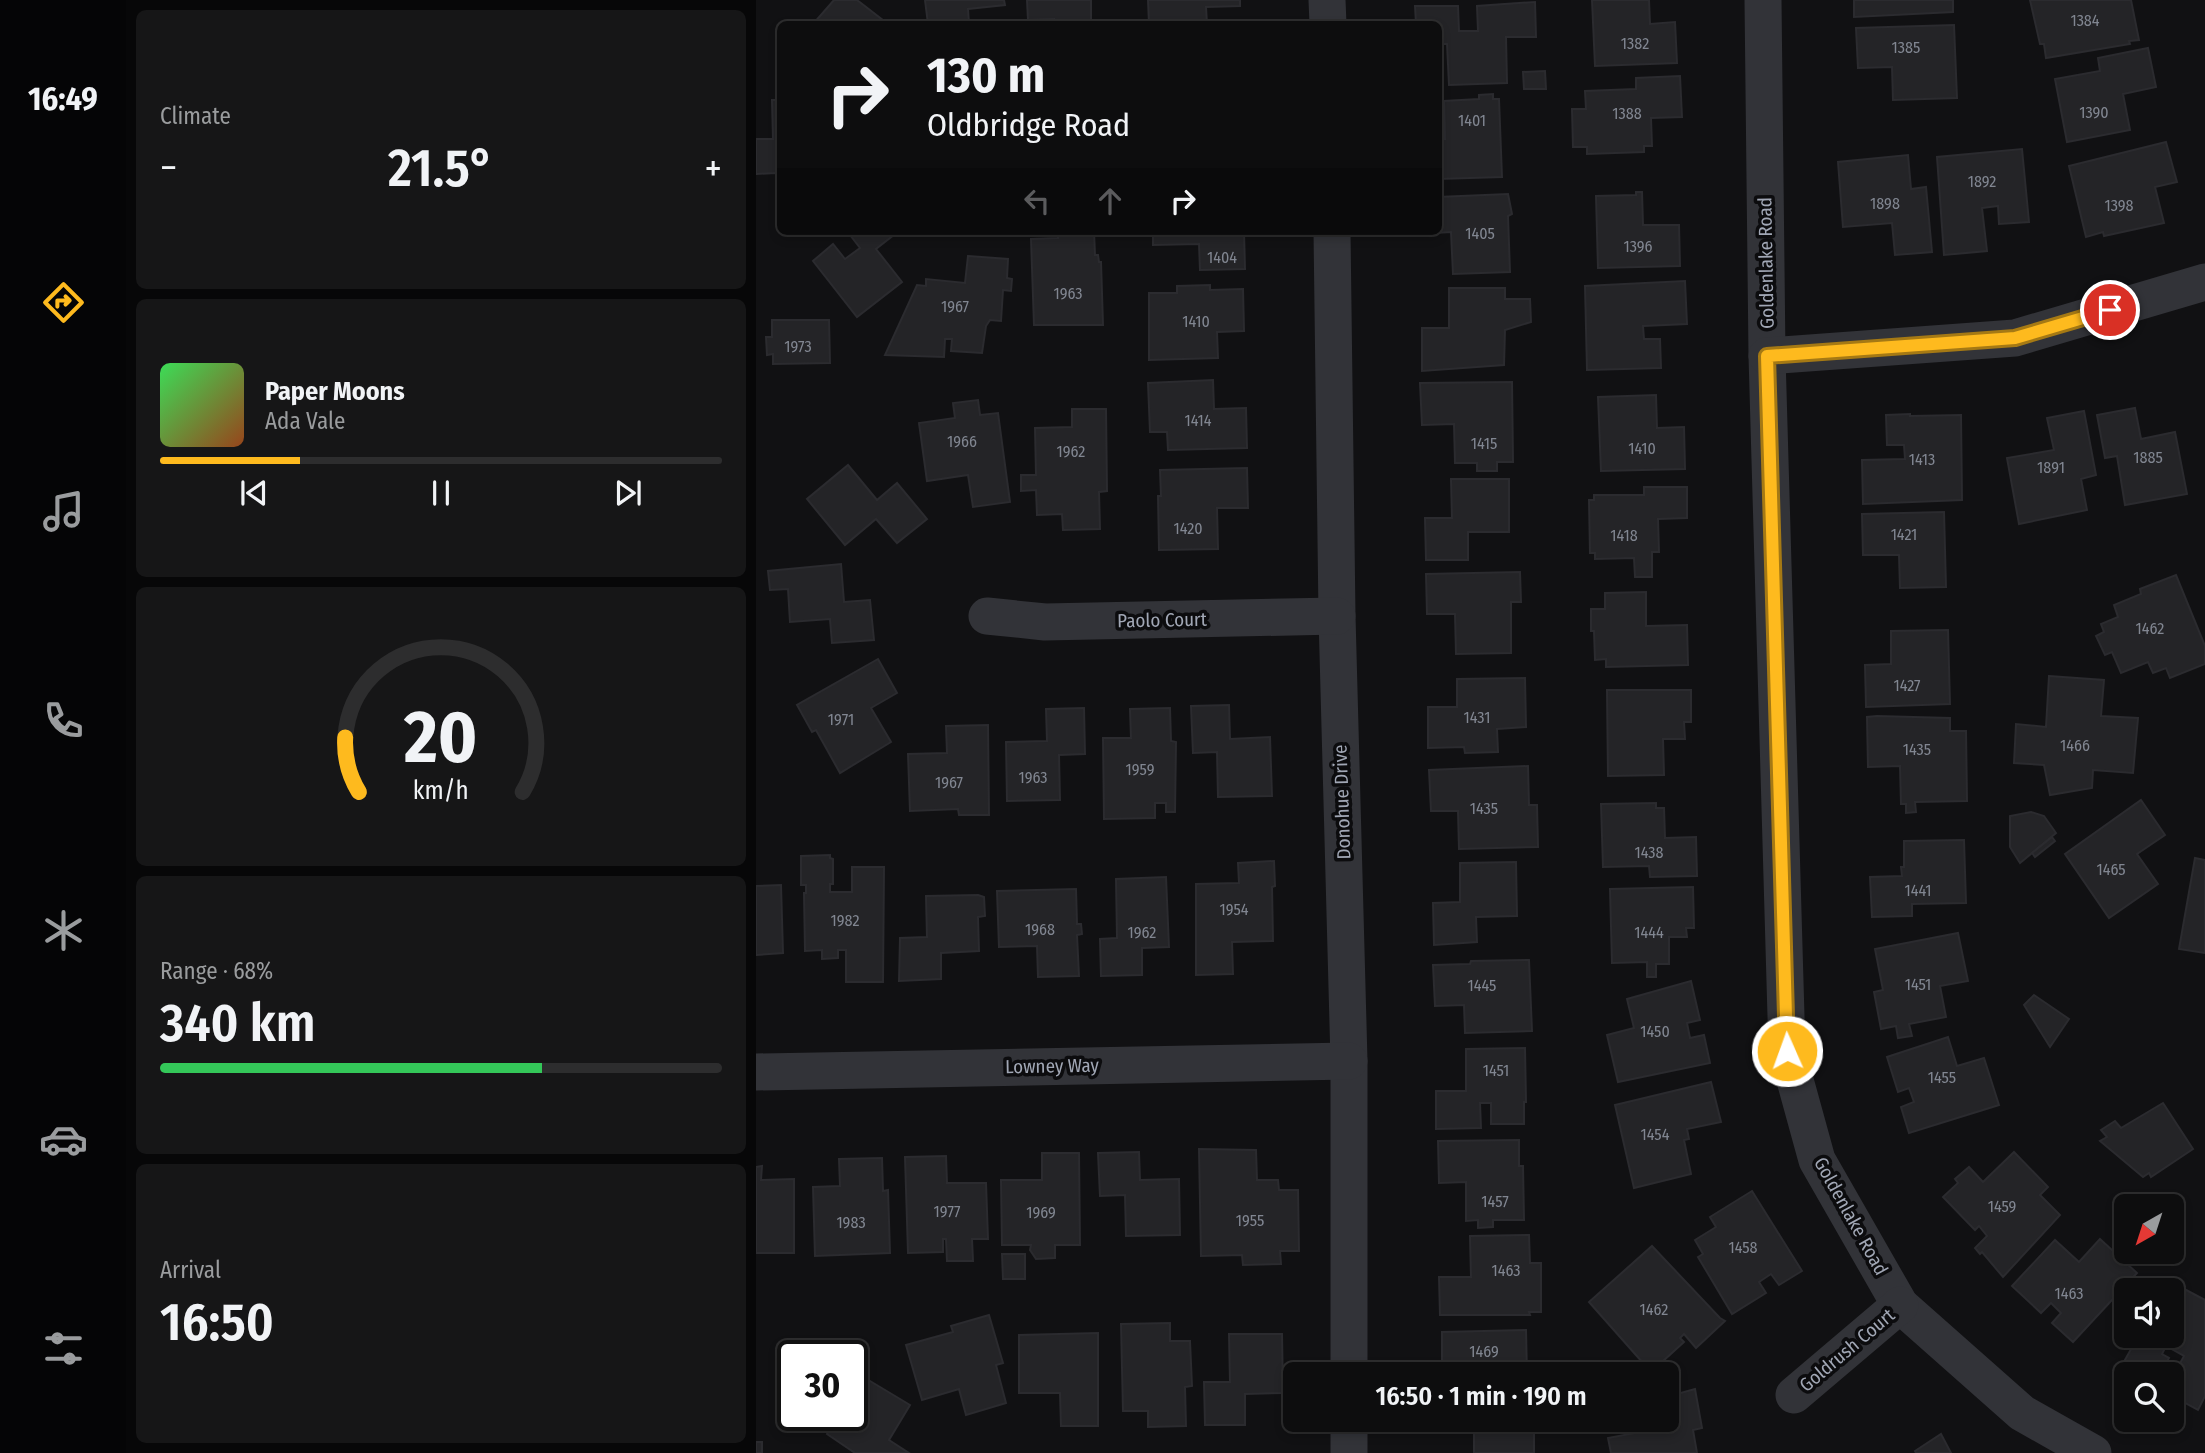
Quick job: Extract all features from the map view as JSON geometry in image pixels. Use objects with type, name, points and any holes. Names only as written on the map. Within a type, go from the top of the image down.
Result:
[{"type":"street","points":[[1327,0],[1328,21]]},
{"type":"street","name":"Goldenlake Road","points":[[1763,0],[1767,356],[1787,1051],[1817,1160],[1900,1305],[2022,1413],[2094,1453]]},
{"type":"street","name":"Donohue Drive","points":[[1332,235],[1337,616],[1349,1061],[1349,1362]]},
{"type":"street","points":[[1767,356],[2015,338],[2205,282]]},
{"type":"street","name":"Paolo Court","points":[[988,616],[1045,622],[1337,616]]},
{"type":"street","name":"Lowney Way","points":[[756,1072],[1349,1061]]},
{"type":"street","name":"Goldrush Court","points":[[1794,1395],[1900,1305]]},
{"type":"street","points":[[1349,1432],[1349,1453]]},
{"type":"building","points":[[834,0],[857,0],[884,21],[816,21]]},
{"type":"building","points":[[925,0],[1004,0],[1005,5],[968,9],[969,21],[928,21]]},
{"type":"building","points":[[1027,0],[1091,0],[1091,21],[1028,20]]},
{"type":"building","points":[[1148,0],[1240,0],[1240,6],[1206,7],[1207,21],[1149,21]]},
{"type":"building","points":[[1592,0],[1649,0],[1650,24],[1675,22],[1677,63],[1595,66]]},
{"type":"building","points":[[1854,0],[1953,0],[1953,12],[1854,17]]},
{"type":"building","points":[[2030,0],[2131,0],[2139,40],[2129,41],[2130,44],[2046,58]]},
{"type":"building","points":[[1535,2],[1536,37],[1506,37],[1507,83],[1449,85],[1447,44],[1442,44],[1442,21],[1416,21],[1415,6],[1458,6],[1459,31],[1478,31],[1477,6]]},
{"type":"building","points":[[1954,25],[1957,98],[1893,100],[1892,67],[1858,68],[1856,28]]},
{"type":"building","points":[[2148,48],[2156,87],[2123,94],[2130,130],[2067,142],[2055,79],[2100,71],[2098,58]]},
{"type":"building","points":[[1545,71],[1546,89],[1524,89],[1523,72]]},
{"type":"building","points":[[1680,76],[1682,117],[1651,118],[1652,146],[1644,146],[1644,152],[1587,154],[1587,147],[1573,147],[1572,109],[1586,109],[1585,91],[1636,89],[1636,78]]},
{"type":"building","points":[[1493,94],[1493,99],[1499,99],[1502,177],[1442,179],[1444,101],[1479,99],[1479,95]]},
{"type":"building","points":[[772,100],[777,100],[777,180],[776,173],[756,174],[756,139],[773,139]]},
{"type":"building","points":[[2166,142],[2177,182],[2155,187],[2164,223],[2104,236],[2103,232],[2086,237],[2069,166]]},
{"type":"building","points":[[2022,149],[2029,222],[1999,224],[1998,206],[1982,208],[1987,251],[1944,255],[1937,157]]},
{"type":"building","points":[[1908,155],[1911,189],[1926,187],[1932,252],[1895,255],[1892,223],[1843,227],[1838,162]]},
{"type":"building","points":[[1636,192],[1642,192],[1643,225],[1679,225],[1680,266],[1598,268],[1596,196],[1636,195]]},
{"type":"building","points":[[1508,194],[1512,214],[1508,216],[1510,272],[1453,274],[1451,232],[1442,233],[1442,197]]},
{"type":"building","points":[[850,235],[894,235],[876,249],[902,282],[857,317],[813,261],[833,244],[845,259],[860,248]]},
{"type":"building","points":[[1058,235],[1094,235],[1095,255],[1098,255],[1101,262],[1103,325],[1034,325],[1031,239],[1058,238]]},
{"type":"building","points":[[1153,235],[1244,235],[1245,269],[1200,270],[1199,244],[1153,245]]},
{"type":"building","points":[[968,256],[1008,259],[1007,278],[1012,279],[1011,291],[1003,290],[1001,321],[990,320],[986,326],[982,353],[951,351],[952,339],[945,339],[944,357],[885,355],[917,285],[926,286],[926,279],[965,283]]},
{"type":"building","points":[[1685,281],[1687,324],[1643,326],[1644,339],[1660,339],[1661,368],[1587,370],[1585,286]]},
{"type":"building","points":[[1210,285],[1210,290],[1243,289],[1244,331],[1217,332],[1218,358],[1149,360],[1149,293],[1177,293],[1177,286]]},
{"type":"building","points":[[1449,288],[1505,288],[1505,299],[1530,299],[1531,322],[1505,330],[1504,365],[1422,371],[1422,328],[1449,328]]},
{"type":"building","points":[[772,320],[829,320],[830,363],[773,364],[773,354],[767,355],[766,337],[772,337]]},
{"type":"building","points":[[1213,380],[1214,409],[1246,408],[1247,448],[1168,450],[1167,432],[1150,432],[1148,383]]},
{"type":"building","points":[[1512,382],[1513,462],[1497,462],[1497,471],[1477,471],[1477,463],[1455,463],[1454,424],[1422,425],[1420,383]]},
{"type":"building","points":[[1656,395],[1657,428],[1684,427],[1685,469],[1601,471],[1598,397]]},
{"type":"building","points":[[978,400],[980,415],[998,413],[1010,502],[973,507],[968,475],[927,481],[919,423],[955,418],[953,403]]},
{"type":"building","points":[[2135,408],[2141,439],[2175,432],[2187,494],[2125,505],[2117,456],[2105,458],[2097,415]]},
{"type":"building","points":[[1072,409],[1106,409],[1107,491],[1099,492],[1100,529],[1063,530],[1062,514],[1037,515],[1036,490],[1021,491],[1021,475],[1036,475],[1035,428],[1072,427]]},
{"type":"building","points":[[2084,411],[2096,475],[2081,479],[2087,510],[2019,524],[2007,458],[2054,450],[2047,418]]},
{"type":"building","points":[[1886,415],[1961,415],[1962,500],[1863,504],[1862,460],[1905,459],[1904,445],[1887,445]]},
{"type":"building","points":[[848,465],[877,500],[897,483],[927,519],[897,543],[876,519],[845,545],[807,499]]},
{"type":"building","points":[[1247,468],[1248,508],[1217,508],[1218,549],[1159,550],[1160,470]]},
{"type":"building","points":[[1451,479],[1509,479],[1509,532],[1468,532],[1468,560],[1426,560],[1425,518],[1452,518]]},
{"type":"building","points":[[1644,487],[1687,487],[1687,518],[1658,519],[1659,552],[1652,552],[1652,577],[1635,577],[1634,558],[1595,559],[1595,553],[1590,553],[1589,500],[1594,500],[1594,495],[1644,495]]},
{"type":"building","points":[[1944,512],[1946,587],[1900,588],[1899,555],[1863,555],[1862,514]]},
{"type":"building","points":[[841,564],[844,602],[870,600],[874,640],[832,643],[830,619],[790,622],[788,589],[770,590],[768,571]]},
{"type":"building","points":[[1520,572],[1521,602],[1511,602],[1511,653],[1456,654],[1455,614],[1427,614],[1426,574]]},
{"type":"building","points":[[2176,575],[2205,646],[2205,664],[2170,678],[2166,668],[2153,673],[2148,662],[2121,673],[2112,652],[2105,655],[2096,636],[2104,632],[2101,624],[2118,617],[2114,605],[2141,594],[2140,589]]},
{"type":"building","points":[[1646,592],[1646,626],[1687,625],[1688,665],[1606,667],[1606,659],[1595,660],[1591,609],[1605,609],[1605,593]]},
{"type":"building","points":[[1948,630],[1950,704],[1866,707],[1865,665],[1891,664],[1891,631]]},
{"type":"building","points":[[878,659],[897,693],[871,708],[891,742],[840,773],[816,730],[812,732],[797,705]]},
{"type":"building","points":[[2049,676],[2104,680],[2101,716],[2138,718],[2133,773],[2093,770],[2092,788],[2050,795],[2044,765],[2014,763],[2016,724],[2046,727]]},
{"type":"building","points":[[1525,678],[1526,727],[1497,729],[1498,752],[1465,753],[1464,747],[1428,748],[1428,707],[1457,707],[1457,679]]},
{"type":"building","points":[[1607,690],[1691,690],[1691,722],[1684,722],[1685,739],[1663,739],[1664,775],[1608,776]]},
{"type":"building","points":[[1229,705],[1230,739],[1270,737],[1272,796],[1218,797],[1217,752],[1193,753],[1191,706]]},
{"type":"building","points":[[1084,708],[1085,754],[1059,755],[1060,800],[1007,801],[1006,742],[1047,741],[1046,709]]},
{"type":"building","points":[[1170,708],[1171,741],[1176,742],[1175,812],[1166,812],[1166,803],[1155,803],[1155,818],[1104,819],[1103,738],[1131,738],[1130,709]]},
{"type":"building","points":[[1867,717],[1950,718],[1950,731],[1966,731],[1967,801],[1915,802],[1916,812],[1906,813],[1906,804],[1901,804],[1900,766],[1868,767]]},
{"type":"building","points":[[988,725],[989,815],[959,815],[958,809],[910,811],[908,754],[947,753],[946,726]]},
{"type":"building","points":[[1528,766],[1529,805],[1537,805],[1538,847],[1459,849],[1458,811],[1431,811],[1429,770]]},
{"type":"building","points":[[2141,800],[2165,835],[2137,854],[2158,884],[2109,918],[2065,854]]},
{"type":"building","points":[[1656,803],[1656,808],[1664,808],[1665,838],[1696,837],[1697,876],[1650,877],[1649,866],[1603,867],[1601,804]]},
{"type":"building","points":[[2031,812],[2044,816],[2056,833],[2020,863],[2010,847],[2010,816]]},
{"type":"building","points":[[2052,837],[2055,841],[2035,857],[2032,853]]},
{"type":"building","points":[[1964,840],[1966,903],[1912,904],[1912,916],[1872,917],[1870,877],[1902,876],[1904,841]]},
{"type":"building","points":[[830,855],[833,859],[833,884],[830,884],[830,892],[852,892],[852,867],[884,867],[883,982],[846,982],[846,950],[838,950],[838,958],[822,959],[822,950],[805,951],[806,885],[801,885],[801,856]]},
{"type":"building","points":[[2195,858],[2205,860],[2205,953],[2179,949]]},
{"type":"building","points":[[1274,861],[1273,941],[1232,942],[1233,974],[1196,975],[1196,884],[1239,883],[1238,863]]},
{"type":"building","points":[[1516,862],[1517,916],[1476,917],[1477,942],[1434,945],[1433,903],[1460,902],[1460,863]]},
{"type":"building","points":[[1166,877],[1169,947],[1142,948],[1142,975],[1101,976],[1100,939],[1117,938],[1116,879]]},
{"type":"building","points":[[781,885],[783,953],[756,955],[756,886]]},
{"type":"building","points":[[1693,887],[1694,928],[1686,928],[1687,937],[1669,937],[1669,964],[1656,964],[1656,977],[1647,977],[1647,962],[1612,963],[1610,889]]},
{"type":"building","points":[[1076,889],[1077,924],[1081,924],[1082,934],[1077,935],[1079,976],[1038,977],[1037,946],[999,947],[997,891]]},
{"type":"building","points":[[926,896],[984,897],[985,916],[978,917],[979,951],[941,953],[941,979],[899,981],[900,938],[927,937]]},
{"type":"building","points":[[1958,933],[1968,981],[1940,986],[1946,1017],[1909,1024],[1912,1036],[1898,1038],[1896,1026],[1881,1029],[1874,992],[1883,990],[1875,949]]},
{"type":"building","points":[[1529,960],[1532,1031],[1465,1033],[1464,1005],[1435,1006],[1433,965]]},
{"type":"building","points":[[1691,981],[1700,1020],[1687,1023],[1690,1038],[1704,1035],[1710,1063],[1618,1082],[1607,1035],[1634,1028],[1627,999]]},
{"type":"building","points":[[2034,995],[2069,1019],[2050,1047],[2024,1005]]},
{"type":"building","points":[[1948,1037],[1957,1066],[1984,1058],[1999,1105],[1909,1133],[1901,1107],[1914,1102],[1909,1088],[1898,1092],[1887,1057]]},
{"type":"building","points":[[1525,1048],[1524,1124],[1491,1124],[1491,1103],[1480,1103],[1481,1128],[1436,1129],[1436,1091],[1466,1091],[1466,1049]]},
{"type":"building","points":[[1711,1082],[1721,1122],[1687,1129],[1689,1139],[1684,1140],[1691,1174],[1634,1188],[1615,1105]]},
{"type":"building","points":[[2163,1103],[2193,1149],[2151,1177],[2149,1173],[2143,1177],[2100,1141],[2107,1137],[2101,1130],[2115,1121],[2121,1128]]},
{"type":"building","points":[[1519,1140],[1519,1166],[1523,1166],[1524,1220],[1493,1220],[1493,1227],[1478,1228],[1478,1220],[1466,1221],[1466,1182],[1439,1183],[1438,1141]]},
{"type":"building","points":[[1199,1149],[1256,1150],[1257,1180],[1278,1180],[1279,1190],[1298,1190],[1299,1251],[1280,1251],[1281,1264],[1243,1265],[1242,1255],[1201,1256]]},
{"type":"building","points":[[1139,1152],[1140,1180],[1179,1179],[1180,1235],[1126,1236],[1125,1195],[1100,1196],[1098,1153]]},
{"type":"building","points":[[2014,1152],[2048,1187],[2040,1195],[2060,1215],[2003,1277],[1982,1252],[1980,1254],[1975,1248],[1987,1236],[1979,1226],[1975,1230],[1943,1197],[1958,1183],[1955,1179],[1969,1167],[1983,1182]]},
{"type":"building","points":[[1042,1153],[1079,1153],[1080,1245],[1055,1245],[1055,1258],[1036,1259],[1030,1250],[1031,1245],[1002,1245],[1001,1180],[1042,1180]]},
{"type":"building","points":[[946,1156],[947,1183],[986,1183],[988,1239],[972,1239],[973,1261],[947,1261],[946,1239],[943,1239],[943,1252],[908,1253],[905,1157]]},
{"type":"building","points":[[882,1158],[883,1191],[888,1190],[890,1253],[815,1256],[813,1187],[840,1186],[839,1159]]},
{"type":"building","points":[[762,1166],[761,1180],[794,1179],[794,1253],[756,1253],[756,1167]]},
{"type":"building","points":[[1752,1191],[1802,1271],[1779,1285],[1771,1274],[1759,1282],[1766,1293],[1732,1314],[1698,1257],[1703,1254],[1695,1240],[1716,1227],[1710,1217]]},
{"type":"building","points":[[1529,1235],[1530,1263],[1541,1263],[1541,1312],[1529,1312],[1530,1315],[1440,1315],[1439,1277],[1471,1277],[1470,1236]]},
{"type":"building","points":[[2100,1239],[2114,1252],[2114,1264],[2127,1264],[2137,1273],[2132,1278],[2114,1278],[2114,1298],[2073,1342],[2052,1323],[2061,1313],[2051,1303],[2041,1313],[2012,1286],[2055,1240],[2079,1262]]},
{"type":"building","points":[[1652,1246],[1725,1321],[1696,1348],[1684,1334],[1680,1338],[1684,1342],[1662,1362],[1642,1362],[1589,1302]]},
{"type":"building","points":[[1002,1254],[1025,1254],[1025,1279],[1003,1279]]},
{"type":"building","points":[[2184,1289],[2205,1300],[2205,1396],[2198,1410],[2184,1402],[2184,1362],[2181,1362],[2184,1356],[2170,1348],[2184,1348]]},
{"type":"building","points":[[989,1315],[1003,1363],[996,1365],[1006,1403],[966,1415],[959,1389],[922,1400],[906,1345],[953,1332],[951,1326]]},
{"type":"building","points":[[1170,1323],[1170,1341],[1190,1341],[1192,1386],[1185,1387],[1186,1426],[1148,1427],[1148,1411],[1123,1411],[1121,1324]]},
{"type":"building","points":[[1526,1330],[1527,1362],[1442,1362],[1442,1332]]},
{"type":"building","points":[[1098,1333],[1098,1426],[1061,1426],[1060,1393],[1019,1393],[1019,1335]]},
{"type":"building","points":[[1229,1334],[1282,1334],[1283,1393],[1245,1394],[1245,1425],[1205,1425],[1204,1382],[1230,1382]]},
{"type":"building","points":[[2132,1348],[2165,1348],[2162,1354],[2169,1358],[2167,1362],[2124,1362]]},
{"type":"building","points":[[868,1380],[910,1405],[889,1440],[909,1453],[855,1453],[827,1434],[829,1431],[868,1431]]},
{"type":"building","points":[[1695,1389],[1702,1428],[1693,1430],[1697,1453],[1611,1453],[1608,1438],[1635,1432],[1679,1432],[1679,1393]]},
{"type":"building","points":[[1474,1432],[1534,1432],[1534,1453],[1474,1453]]},
{"type":"building","points":[[1941,1434],[1951,1453],[1916,1453],[1915,1451]]},
{"type":"building","points":[[756,1442],[762,1442],[762,1453],[756,1453]]},
{"type":"route","points":[[1787,1051],[1767,356],[2015,338],[2110,310]]}]
